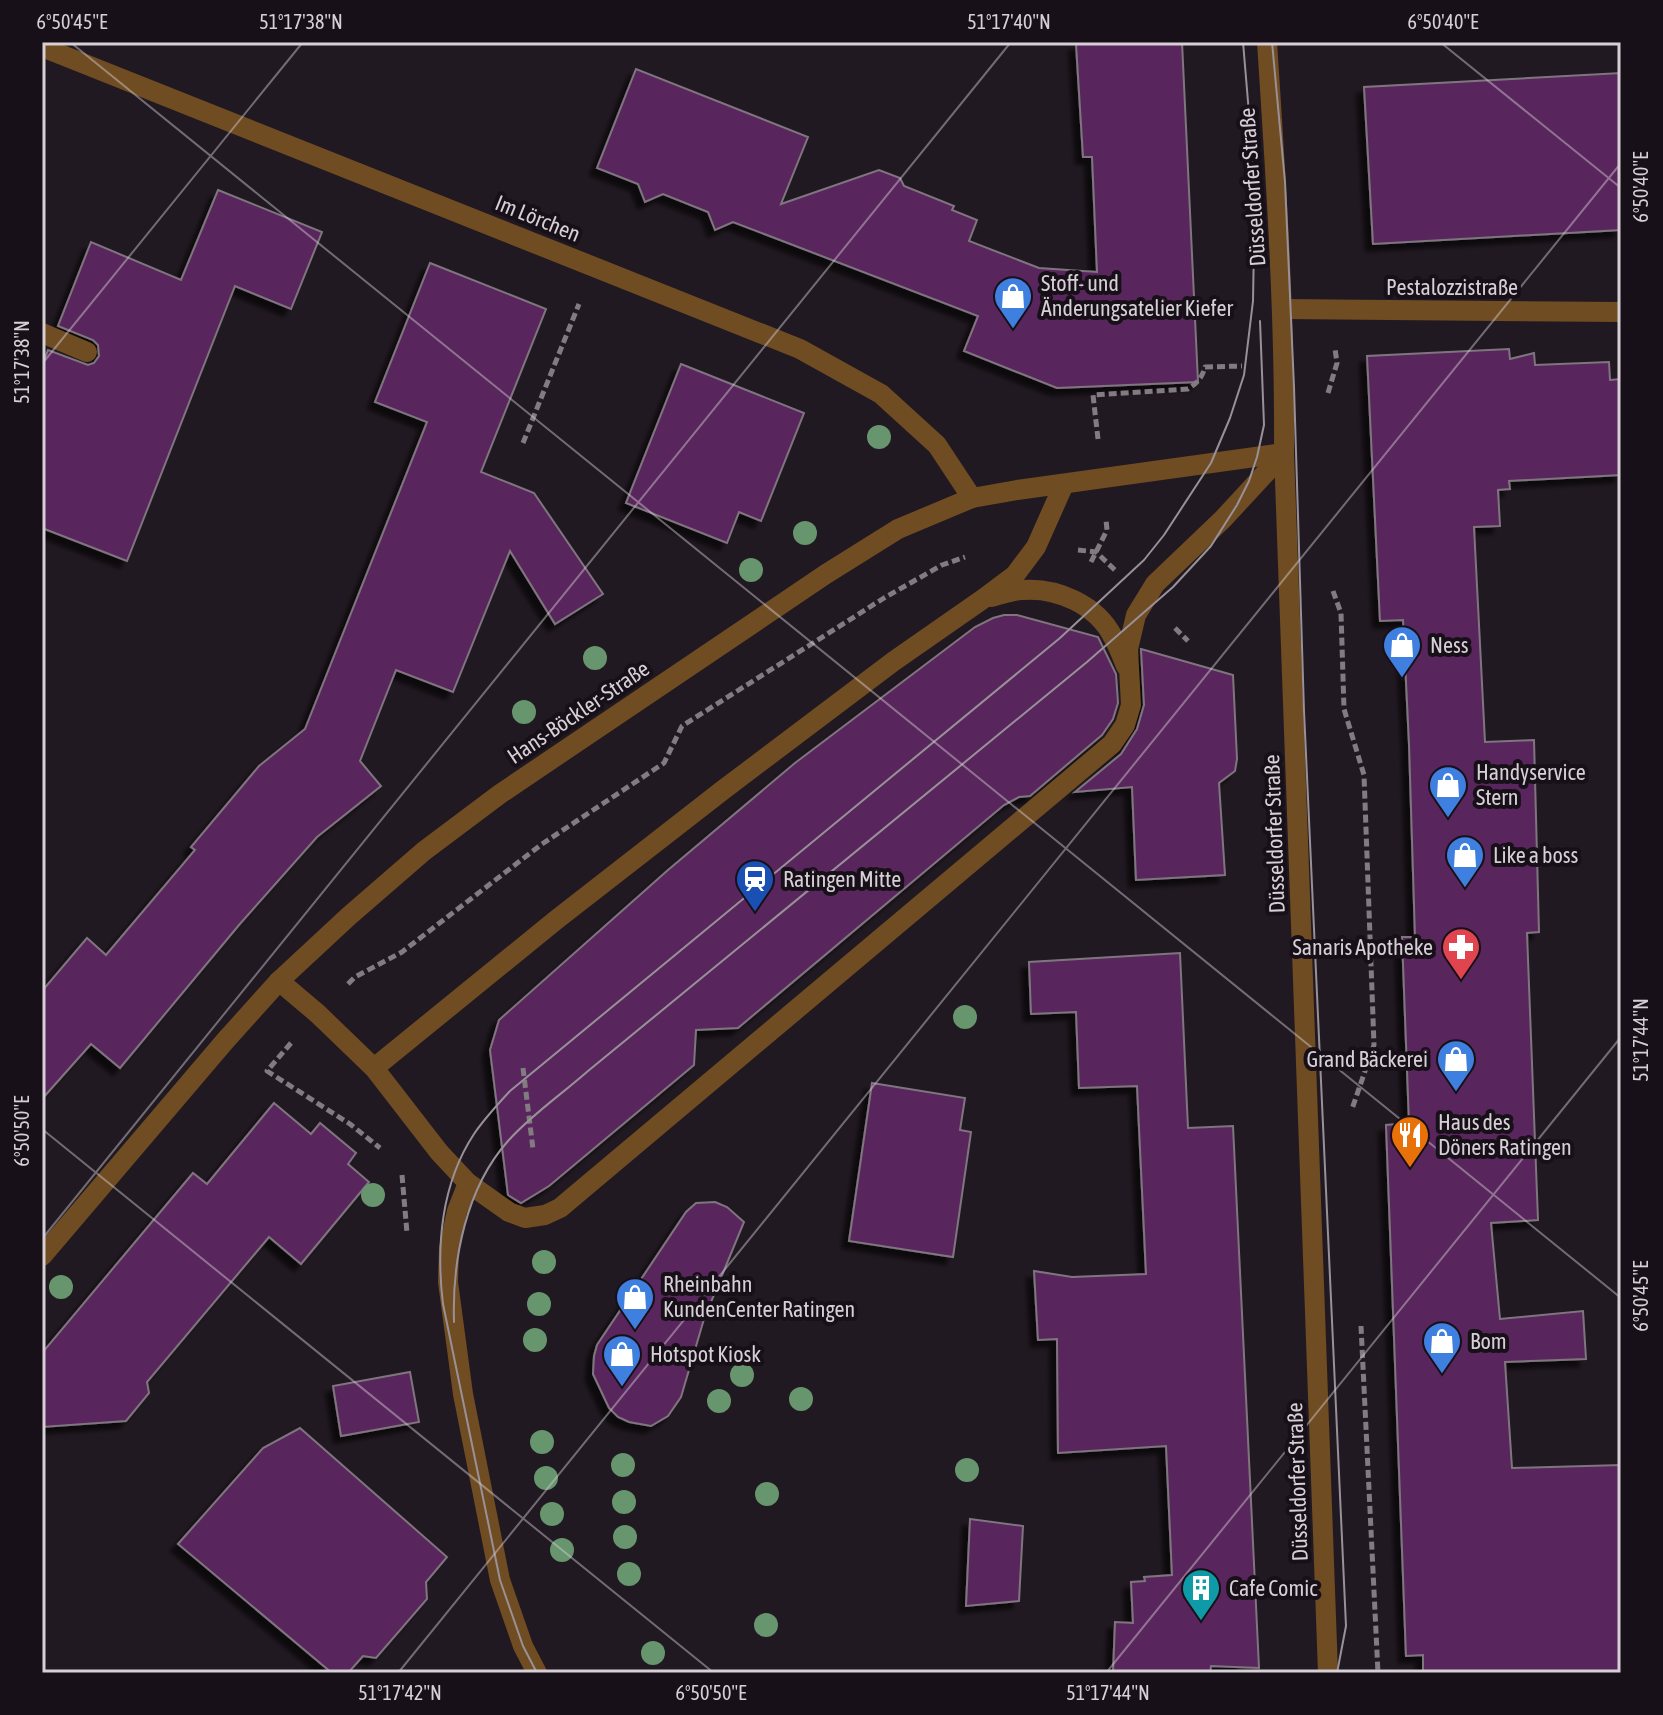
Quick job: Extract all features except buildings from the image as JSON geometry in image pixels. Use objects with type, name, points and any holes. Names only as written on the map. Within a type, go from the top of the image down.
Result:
[{"type":"street","name":"Düsseldorfer Straße","points":[[1267,42],[1285,365],[1284,453],[1328,1673]]},
{"type":"street","name":"Im Lörchen","points":[[42,47],[800,349],[881,394],[937,445],[972,498]]},
{"type":"street","name":"Pestalozzistraße","points":[[1282,309],[1621,312]]},
{"type":"street","points":[[42,333],[87,352]]},
{"type":"street","name":"Hans-Böckler-Straße","points":[[42,1256],[279,981],[349,916],[424,851],[500,794],[826,574],[898,529],[972,498],[1284,453]]},
{"type":"street","points":[[279,981],[374,1068],[439,1152],[468,1183],[509,1212],[525,1218],[545,1215],[560,1208],[1112,744],[1125,725],[1131,705],[1128,649],[1136,615],[1155,584],[1223,519],[1284,453]]},
{"type":"street","points":[[374,1068],[699,809],[894,661],[1015,575],[1036,547],[1064,484]]},
{"type":"street","points":[[983,599],[1021,590],[1048,590],[1072,598],[1095,614],[1112,634],[1129,673]]},
{"type":"street","points":[[468,1183],[457,1211],[449,1248],[448,1282],[463,1394],[500,1580],[523,1646],[537,1673]]},
{"type":"path","points":[[523,443],[594,266]]},
{"type":"path","points":[[1326,401],[1337,363],[1330,310]]},
{"type":"path","points":[[1102,478],[1093,395],[1188,389],[1202,377],[1205,367],[1337,363]]},
{"type":"path","points":[[1332,586],[1341,613],[1344,709],[1364,775],[1374,1045],[1352,1107],[1353,1122]]},
{"type":"path","points":[[523,1068],[533,1149]]},
{"type":"path","points":[[1361,1321],[1378,1673]]},
{"type":"tram line","points":[[1243,42],[1256,197]]},
{"type":"tram line","points":[[1272,42],[1285,182],[1304,711],[1346,1626],[1337,1673]]},
{"type":"tram line","points":[[537,1673],[523,1646],[500,1580],[443,1304],[441,1238],[448,1195],[463,1153],[482,1123],[510,1091],[1060,638],[1144,560],[1211,463],[1244,375],[1253,301],[1255,188]]},
{"type":"tram line","points":[[454,1322],[456,1274],[464,1226],[482,1180],[517,1131],[1087,662],[1173,587],[1211,546],[1249,481],[1264,425],[1260,321]]},
{"type":"place","name":"Stoff- und Änderungsatelier Kiefer","points":[[1013,330]]},
{"type":"place","name":"Ness","points":[[1402,679]]},
{"type":"place","name":"Handyservice Stern","points":[[1448,819]]},
{"type":"place","name":"Like a boss","points":[[1465,889]]},
{"type":"place","name":"Ratingen Mitte","points":[[755,913]]},
{"type":"place","name":"Sanaris Apotheke","points":[[1461,981]]},
{"type":"place","name":"Grand Bäckerei","points":[[1456,1093]]},
{"type":"place","name":"Haus des Döners Ratingen","points":[[1410,1169]]},
{"type":"place","name":"Rheinbahn KundenCenter Ratingen","points":[[635,1331]]},
{"type":"place","name":"Bom","points":[[1442,1375]]},
{"type":"place","name":"Hotspot Kiosk","points":[[622,1388]]},
{"type":"place","name":"Cafe Comic","points":[[1201,1622]]}]
